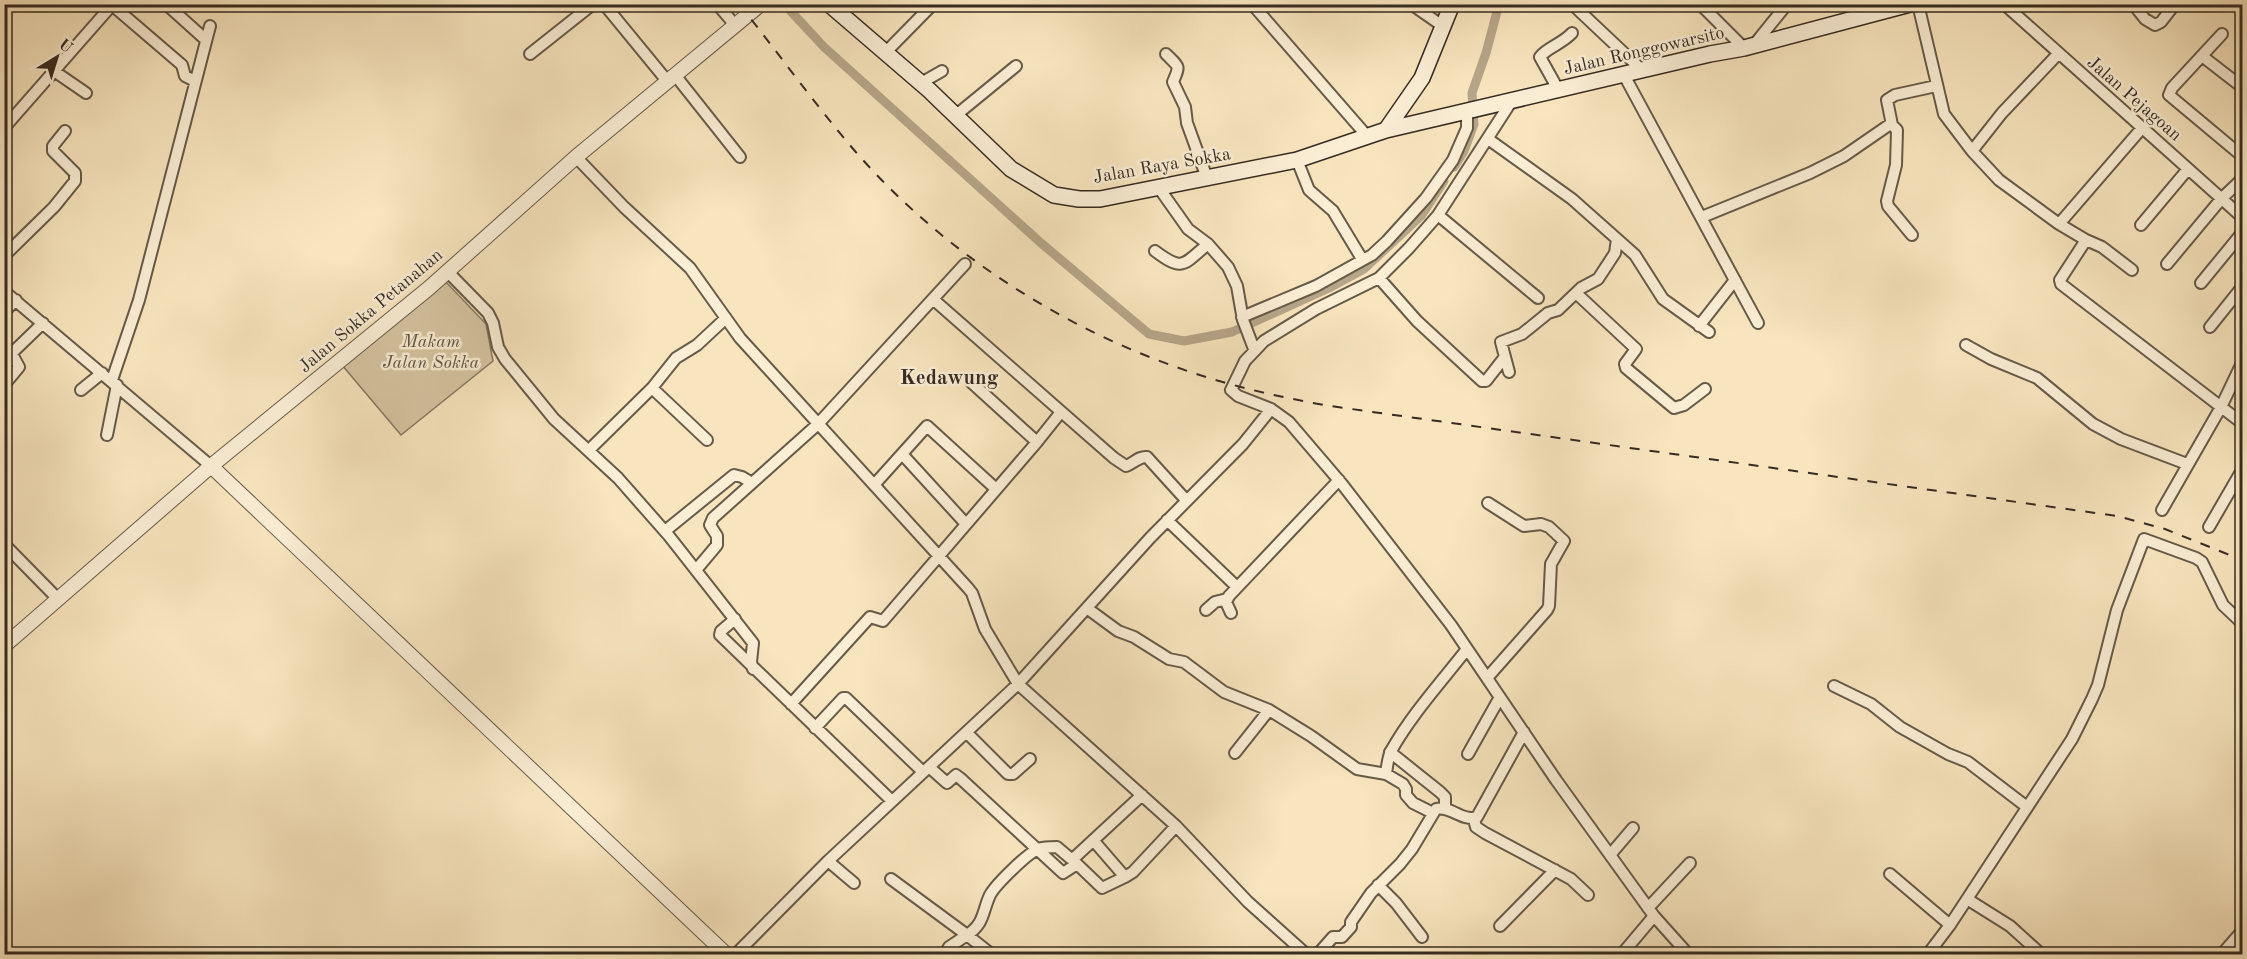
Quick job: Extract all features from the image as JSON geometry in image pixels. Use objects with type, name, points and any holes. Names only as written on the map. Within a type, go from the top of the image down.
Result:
[{"type":"main road","name":"Jalan Raya Sokka","points":[[830,4],[921,83],[1011,169],[1054,195],[1100,199],[1159,188],[1297,160],[1386,130]]},
{"type":"main road","points":[[1386,130],[1422,78],[1452,4]]},
{"type":"main road","name":"Jalan Ronggowarsito","points":[[1386,130],[1408,127],[1472,110],[1749,47],[1910,4]]},
{"type":"main road","points":[[1401,108],[1408,127]]},
{"type":"street","points":[[4,128],[112,4],[182,65],[185,76],[195,81]]},
{"type":"street","points":[[166,4],[206,40]]},
{"type":"street","points":[[530,54],[593,4]]},
{"type":"street","points":[[604,4],[740,157]]},
{"type":"street","points":[[717,4],[735,25]]},
{"type":"street","name":"Jalan Sokka Petanahan","points":[[4,646],[211,466],[448,272],[576,157],[735,25],[753,13],[761,4]]},
{"type":"street","points":[[885,53],[933,4]]},
{"type":"street","points":[[1252,4],[1367,136]]},
{"type":"street","points":[[1411,4],[1444,27]]},
{"type":"street","points":[[1572,4],[1643,71]]},
{"type":"street","points":[[1700,4],[1749,47],[1787,4]]},
{"type":"street","points":[[1918,4],[1944,114],[1972,152],[1999,180],[2059,224],[2102,247],[2132,270]]},
{"type":"street","name":"Jalan Pejagoan","points":[[2004,4],[2242,217]]},
{"type":"street","points":[[2133,4],[2145,19],[2155,25],[2161,22],[2175,4]]},
{"type":"street","points":[[107,435],[114,383],[139,300],[210,26]]},
{"type":"street","points":[[1559,91],[1540,57],[1548,50],[1563,43],[1572,33]]},
{"type":"street","points":[[2222,34],[2172,88],[2169,95],[2242,156]]},
{"type":"street","points":[[1166,54],[1179,67],[1173,82],[1185,107],[1187,123],[1207,178]]},
{"type":"street","points":[[1972,152],[2002,113],[2058,54]]},
{"type":"street","points":[[2202,56],[2242,87]]},
{"type":"street","points":[[955,116],[1016,66]]},
{"type":"street","points":[[54,71],[86,93]]},
{"type":"street","points":[[921,83],[942,71]]},
{"type":"street","points":[[1624,75],[1758,323]]},
{"type":"street","points":[[1912,235],[1888,206],[1887,201],[1896,165],[1897,130],[1892,125],[1887,100],[1896,95],[1936,86]]},
{"type":"street","points":[[1511,102],[1438,215],[1409,248],[1379,278],[1316,309],[1264,341],[1245,361],[1231,390],[1238,396],[1271,409],[1291,424],[1339,480],[1467,649],[1651,912],[1688,954]]},
{"type":"street","points":[[1243,319],[1316,286],[1372,255],[1387,242],[1426,198],[1453,160],[1464,139],[1472,110]]},
{"type":"street","points":[[1702,217],[1810,173],[1844,156],[1892,125]]},
{"type":"street","points":[[2059,224],[2142,128]]},
{"type":"street","points":[[4,256],[54,207],[75,182],[75,173],[53,151],[55,143],[65,131]]},
{"type":"street","points":[[1488,139],[1564,192],[1638,259],[1663,299],[1704,329],[1736,280]]},
{"type":"street","points":[[576,157],[624,207],[690,268],[740,338],[970,590],[985,629],[1018,684],[1176,826],[1248,902],[1302,953]]},
{"type":"street","points":[[1297,160],[1309,190],[1333,212],[1362,259]]},
{"type":"street","points":[[2141,225],[2188,169]]},
{"type":"street","points":[[2167,264],[2222,198],[2242,179]]},
{"type":"street","points":[[1159,188],[1188,229],[1208,244],[1228,267],[1237,286],[1247,335],[1254,349]]},
{"type":"street","points":[[1438,215],[1538,298]]},
{"type":"street","points":[[2201,283],[2242,232]]},
{"type":"street","points":[[1509,372],[1501,342],[1517,337],[1548,313],[1558,310],[1584,285],[1598,279],[1615,253],[1617,239]]},
{"type":"street","points":[[2086,240],[2060,280],[2061,284],[2242,423]]},
{"type":"street","points":[[1155,251],[1173,264],[1179,264],[1208,244]]},
{"type":"street","points":[[696,570],[717,545],[717,536],[710,525],[713,518],[818,424],[965,264]]},
{"type":"street","points":[[448,272],[488,313],[493,323],[498,347],[505,359],[554,419],[618,478],[665,531],[735,619],[753,643],[751,662],[753,669]]},
{"type":"street","points":[[1379,278],[1417,321],[1484,382],[1504,358]]},
{"type":"street","points":[[2210,327],[2242,287]]},
{"type":"street","points":[[4,291],[211,466],[726,954]]},
{"type":"street","points":[[1576,293],[1636,349],[1625,364],[1626,368],[1674,408],[1684,405],[1704,389]]},
{"type":"street","points":[[4,312],[16,300]]},
{"type":"street","points":[[934,300],[1126,466],[1134,464],[1140,458],[1147,457],[1186,500]]},
{"type":"street","points":[[589,450],[652,388],[676,358],[698,345],[726,318]]},
{"type":"street","points":[[4,386],[19,368],[13,356],[14,351],[43,323]]},
{"type":"street","points":[[1966,345],[1991,359],[2037,378],[2093,424],[2121,439],[2187,464]]},
{"type":"street","points":[[2162,510],[2221,407],[2242,363]]},
{"type":"street","points":[[81,390],[102,373]]},
{"type":"street","points":[[971,382],[1037,442]]},
{"type":"street","points":[[652,388],[707,440]]},
{"type":"street","points":[[736,954],[828,861],[1018,684],[1167,520],[1243,444],[1271,409]]},
{"type":"street","points":[[791,704],[870,617],[883,621],[1061,412]]},
{"type":"street","points":[[874,485],[927,426],[996,489]]},
{"type":"street","points":[[902,454],[966,524]]},
{"type":"street","points":[[2209,527],[2242,470]]},
{"type":"street","points":[[665,531],[734,475],[752,483]]},
{"type":"street","points":[[1206,610],[1215,602],[1227,599],[1339,480]]},
{"type":"street","points":[[1487,678],[1547,610],[1551,564],[1564,541],[1549,527],[1541,524],[1524,526],[1488,503]]},
{"type":"street","points":[[1167,520],[1237,587]]},
{"type":"street","points":[[1928,954],[1950,925],[2072,739],[2098,686],[2117,610],[2144,539],[2202,562],[2223,605],[2242,622]]},
{"type":"street","points":[[4,544],[58,599]]},
{"type":"street","points":[[1227,599],[1231,613]]},
{"type":"street","points":[[1088,609],[1118,632],[1134,636],[1169,659],[1184,662],[1224,692],[1269,710],[1357,769],[1386,774],[1403,784],[1406,795],[1413,803],[1433,813]]},
{"type":"street","points":[[735,619],[721,631],[720,635],[892,801]]},
{"type":"street","points":[[1386,774],[1390,752],[1467,649]]},
{"type":"street","points":[[1834,686],[1871,704],[1900,727],[1948,754],[1968,762],[2027,807]]},
{"type":"street","points":[[1467,754],[1500,697]]},
{"type":"street","points":[[815,728],[843,698],[846,698],[926,769],[947,783],[956,776],[959,777],[1063,873],[1077,864],[1102,888],[1133,872],[1176,826]]},
{"type":"street","points":[[1235,753],[1269,710]]},
{"type":"street","points":[[1524,732],[1486,802],[1474,819],[1476,827],[1496,840],[1571,879],[1588,895]]},
{"type":"street","points":[[967,733],[1008,774],[1013,774],[1030,759]]},
{"type":"street","points":[[1390,752],[1445,797],[1445,809]]},
{"type":"street","points":[[945,954],[949,947],[981,922],[992,893],[1000,882],[1036,850],[1057,847],[1072,859],[1142,795]]},
{"type":"street","points":[[1318,954],[1333,937],[1344,936],[1362,905],[1412,849],[1436,809],[1445,809],[1474,819]]},
{"type":"street","points":[[1610,855],[1633,828]]},
{"type":"street","points":[[1093,840],[1125,878]]},
{"type":"street","points":[[828,861],[854,883]]},
{"type":"street","points":[[1622,954],[1690,862]]},
{"type":"street","points":[[1500,926],[1555,870]]},
{"type":"street","points":[[1890,874],[1950,925]]},
{"type":"street","points":[[891,879],[992,954]]},
{"type":"street","points":[[1378,885],[1396,903],[1422,937]]},
{"type":"street","points":[[1967,899],[2010,926],[2041,954]]},
{"type":"street","points":[[2222,954],[2242,931]]},
{"type":"green space","name":"Makam Jalan Sokka","points":[[445,281],[486,324],[493,361],[401,435],[342,365]]},
{"type":"waterway","points":[[784,4],[824,47],[1041,243],[1149,334],[1184,341],[1232,332],[1329,288],[1364,269],[1421,216],[1444,181]]},
{"type":"waterway","points":[[1454,167],[1464,151],[1474,124],[1472,93],[1499,4]]},
{"type":"railway","points":[[739,4],[821,110],[882,181],[957,247],[1040,304],[1130,349],[1176,367],[1252,390],[1330,406],[2117,516],[2165,529],[2242,560]]},
{"type":"district","name":"Kedawung","points":[[949,378]]}]
